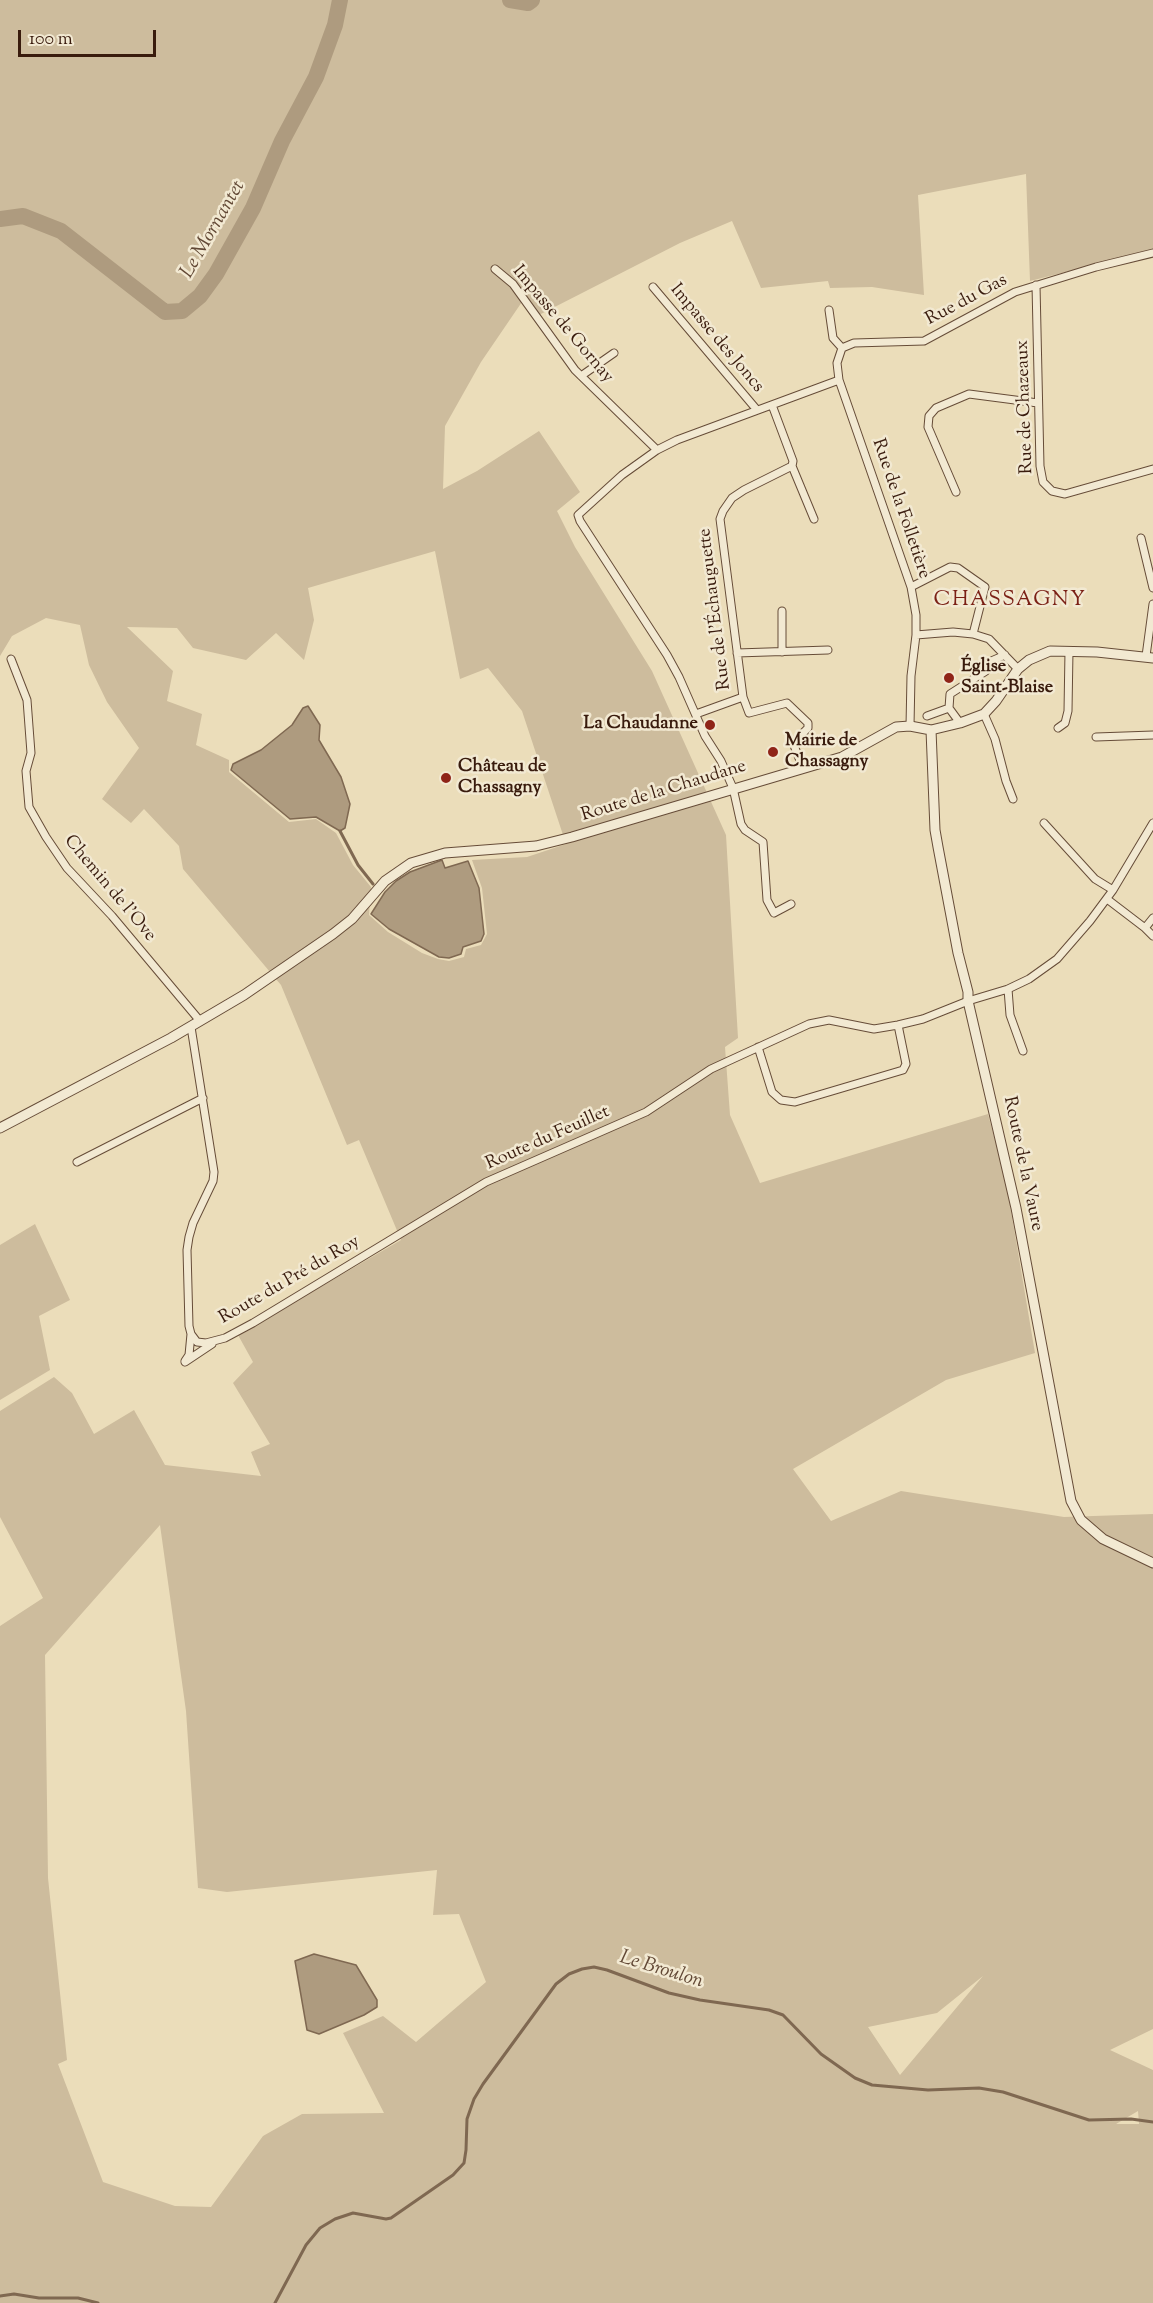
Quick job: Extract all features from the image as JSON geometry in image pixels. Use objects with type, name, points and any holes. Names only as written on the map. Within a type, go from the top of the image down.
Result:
[{"type":"street","name":"Rue du Gas","points":[[842,348],[854,343],[924,341],[1005,297],[1036,285],[1153,253]]},
{"type":"street","name":"Impasse de Gornay","points":[[495,269],[513,284],[548,335],[581,376],[657,450]]},
{"type":"street","name":"Rue de Chazeaux","points":[[1036,285],[1038,403],[1043,482],[1052,492],[1065,494],[1153,470]]},
{"type":"street","name":"Impasse des Joncs","points":[[653,287],[757,410]]},
{"type":"street","points":[[828,310],[833,338],[842,348]]},
{"type":"street","name":"Rue de la Folletière","points":[[842,348],[837,363],[838,380],[911,587],[916,615],[916,635],[911,676],[910,726]]},
{"type":"street","points":[[581,376],[614,353]]},
{"type":"street","points":[[791,904],[774,913],[766,900],[763,842],[745,830],[741,824],[734,788],[705,736],[668,655],[578,515],[622,476],[657,450],[677,440],[838,380]]},
{"type":"street","points":[[956,492],[928,427],[928,416],[936,408],[969,393],[1038,403]]},
{"type":"street","points":[[772,405],[793,460],[792,466],[814,519]]},
{"type":"street","name":"Rue de l'Échauguette","points":[[696,714],[743,697],[720,519],[723,511],[732,498],[744,490],[792,466]]},
{"type":"street","points":[[1141,538],[1153,588]]},
{"type":"street","points":[[911,587],[950,567],[958,568],[985,587],[973,634]]},
{"type":"street","points":[[910,726],[931,730],[984,714],[1018,669],[1040,654],[1050,651],[1149,657],[1153,604]]},
{"type":"street","points":[[782,611],[782,652]]},
{"type":"street","points":[[916,635],[953,632],[990,639],[1018,669]]},
{"type":"street","points":[[737,653],[828,650]]},
{"type":"street","points":[[1058,728],[1065,723],[1068,711],[1069,651]]},
{"type":"street","points":[[960,723],[950,708],[950,694],[986,671],[989,662],[1005,655]]},
{"type":"street","name":"Chemin de l'Ove","points":[[11,659],[27,700],[31,753],[26,771],[29,807],[67,867],[112,916],[200,1021]]},
{"type":"street","points":[[743,697],[749,713],[787,703],[808,723],[808,728],[793,743],[803,768]]},
{"type":"street","points":[[927,716],[950,708]]},
{"type":"street","points":[[984,714],[995,739],[1013,799]]},
{"type":"street","name":"Route de la Chaudane","points":[[0,1128],[191,1027],[244,995],[352,920],[385,881],[411,863],[429,856],[460,850],[536,846],[846,756],[896,728],[910,726]]},
{"type":"street","name":"Route de la Vaure","points":[[931,730],[935,830],[968,1001],[1016,1208],[1071,1501],[1081,1520],[1103,1539],[1153,1563]]},
{"type":"street","points":[[1095,737],[1153,735]]},
{"type":"street","points":[[1044,823],[1095,879],[1113,890]]},
{"type":"street","name":"Route du Feuillet","points":[[397,1235],[486,1182],[646,1112],[711,1069],[819,1020],[874,1029],[898,1025],[923,1019],[968,1001],[1008,989],[1043,971],[1057,959],[1107,899],[1153,823]]},
{"type":"street","points":[[1107,899],[1153,936]]},
{"type":"street","points":[[1145,928],[1153,918]]},
{"type":"street","points":[[1008,989],[1010,1015],[1023,1051]]},
{"type":"street","points":[[758,1047],[772,1092],[781,1100],[795,1102],[903,1071],[906,1064],[898,1025]]},
{"type":"street","points":[[191,1027],[214,1172],[213,1181],[193,1222],[187,1250],[191,1335],[189,1354],[185,1362],[214,1342]]},
{"type":"street","points":[[77,1162],[203,1098]]},
{"type":"street","name":"Route du Pré du Roy","points":[[191,1335],[198,1342],[214,1342],[253,1323],[397,1235]]},
{"type":"shaded area","points":[[0,0],[1153,0],[1153,250],[1030,281],[1026,174],[918,195],[924,295],[872,287],[830,288],[828,281],[761,288],[732,221],[680,243],[539,315],[526,296],[481,362],[445,426],[443,489],[477,471],[539,431],[580,492],[557,511],[575,547],[652,671],[726,835],[738,1038],[725,1047],[730,1115],[760,1183],[988,1114],[1006,1181],[1035,1353],[946,1380],[793,1469],[831,1521],[901,1491],[1064,1517],[1153,1514],[1153,2029],[1110,2050],[1153,2070],[1153,2303],[0,2303],[0,1626],[43,1598],[0,1517],[0,1411],[54,1377],[72,1393],[94,1434],[134,1410],[165,1465],[261,1476],[251,1452],[270,1444],[233,1383],[253,1362],[238,1335],[401,1240],[359,1140],[347,1145],[281,985],[183,869],[179,846],[144,809],[131,823],[102,799],[139,748],[107,702],[89,665],[80,625],[46,618],[12,636],[0,656]],"holes":[[[435,551],[460,679],[488,668],[522,711],[566,844],[527,857],[472,860],[482,888],[487,934],[481,945],[466,949],[464,957],[449,961],[422,953],[388,932],[369,915],[371,887],[353,865],[336,833],[316,819],[289,822],[229,772],[229,760],[196,745],[202,714],[167,701],[173,671],[127,627],[177,628],[193,648],[246,660],[276,633],[304,660],[314,620],[308,588]],[[160,1525],[186,1711],[198,1888],[227,1892],[437,1870],[433,1915],[459,1914],[486,1982],[416,2042],[383,2016],[343,2033],[384,2113],[302,2114],[263,2136],[211,2207],[175,2206],[103,2182],[58,2064],[67,2060],[48,1878],[45,1655]],[[983,1976],[900,2075],[868,2027],[937,2013]],[[1138,2111],[1139,2124],[1116,2124]]]},
{"type":"shaded area","points":[[308,706],[320,725],[319,740],[341,777],[350,804],[345,828],[340,831],[316,817],[290,819],[231,770],[233,764],[261,750],[292,725],[303,708]]},
{"type":"shaded area","points":[[442,860],[445,868],[468,861],[479,888],[484,934],[481,941],[463,947],[461,954],[449,958],[439,957],[389,929],[371,914],[385,892],[396,881],[410,872]]},
{"type":"shaded area","points":[[35,1224],[70,1300],[39,1316],[50,1370],[0,1400],[0,1245]]},
{"type":"shaded area","points":[[314,1954],[356,1965],[377,2000],[377,2007],[319,2034],[307,2030],[295,1961]]},
{"type":"waterway","name":"Le Mornantet","points":[[0,219],[23,216],[61,231],[165,312],[182,311],[200,296],[216,274],[253,208],[282,141],[316,77],[335,25],[340,0]]},
{"type":"waterway","name":"Le Mornantet","points":[[510,0],[528,3],[532,0]]},
{"type":"waterway","points":[[340,831],[358,865],[373,884]]},
{"type":"waterway","name":"Le Broulon","points":[[275,2303],[306,2245],[320,2228],[335,2219],[353,2213],[391,2218],[453,2175],[464,2163],[467,2119],[474,2099],[483,2084],[556,1984],[569,1974],[582,1969],[594,1967],[669,1993],[769,2010],[783,2015],[821,2054],[855,2078],[872,2085],[928,2090],[979,2088],[1003,2092],[1089,2120],[1131,2119],[1153,2122]]},
{"type":"waterway","name":"Le Broulon","points":[[0,2296],[14,2294],[39,2298],[78,2298],[98,2303]]},
{"type":"place","name":"Église Saint-Blaise","points":[[949,678]]},
{"type":"place","name":"La Chaudanne","points":[[710,725]]},
{"type":"place","name":"Mairie de Chassagny","points":[[773,752]]},
{"type":"place","name":"Château de Chassagny","points":[[446,778]]},
{"type":"district","name":"CHASSAGNY","points":[[1010,601]]}]
